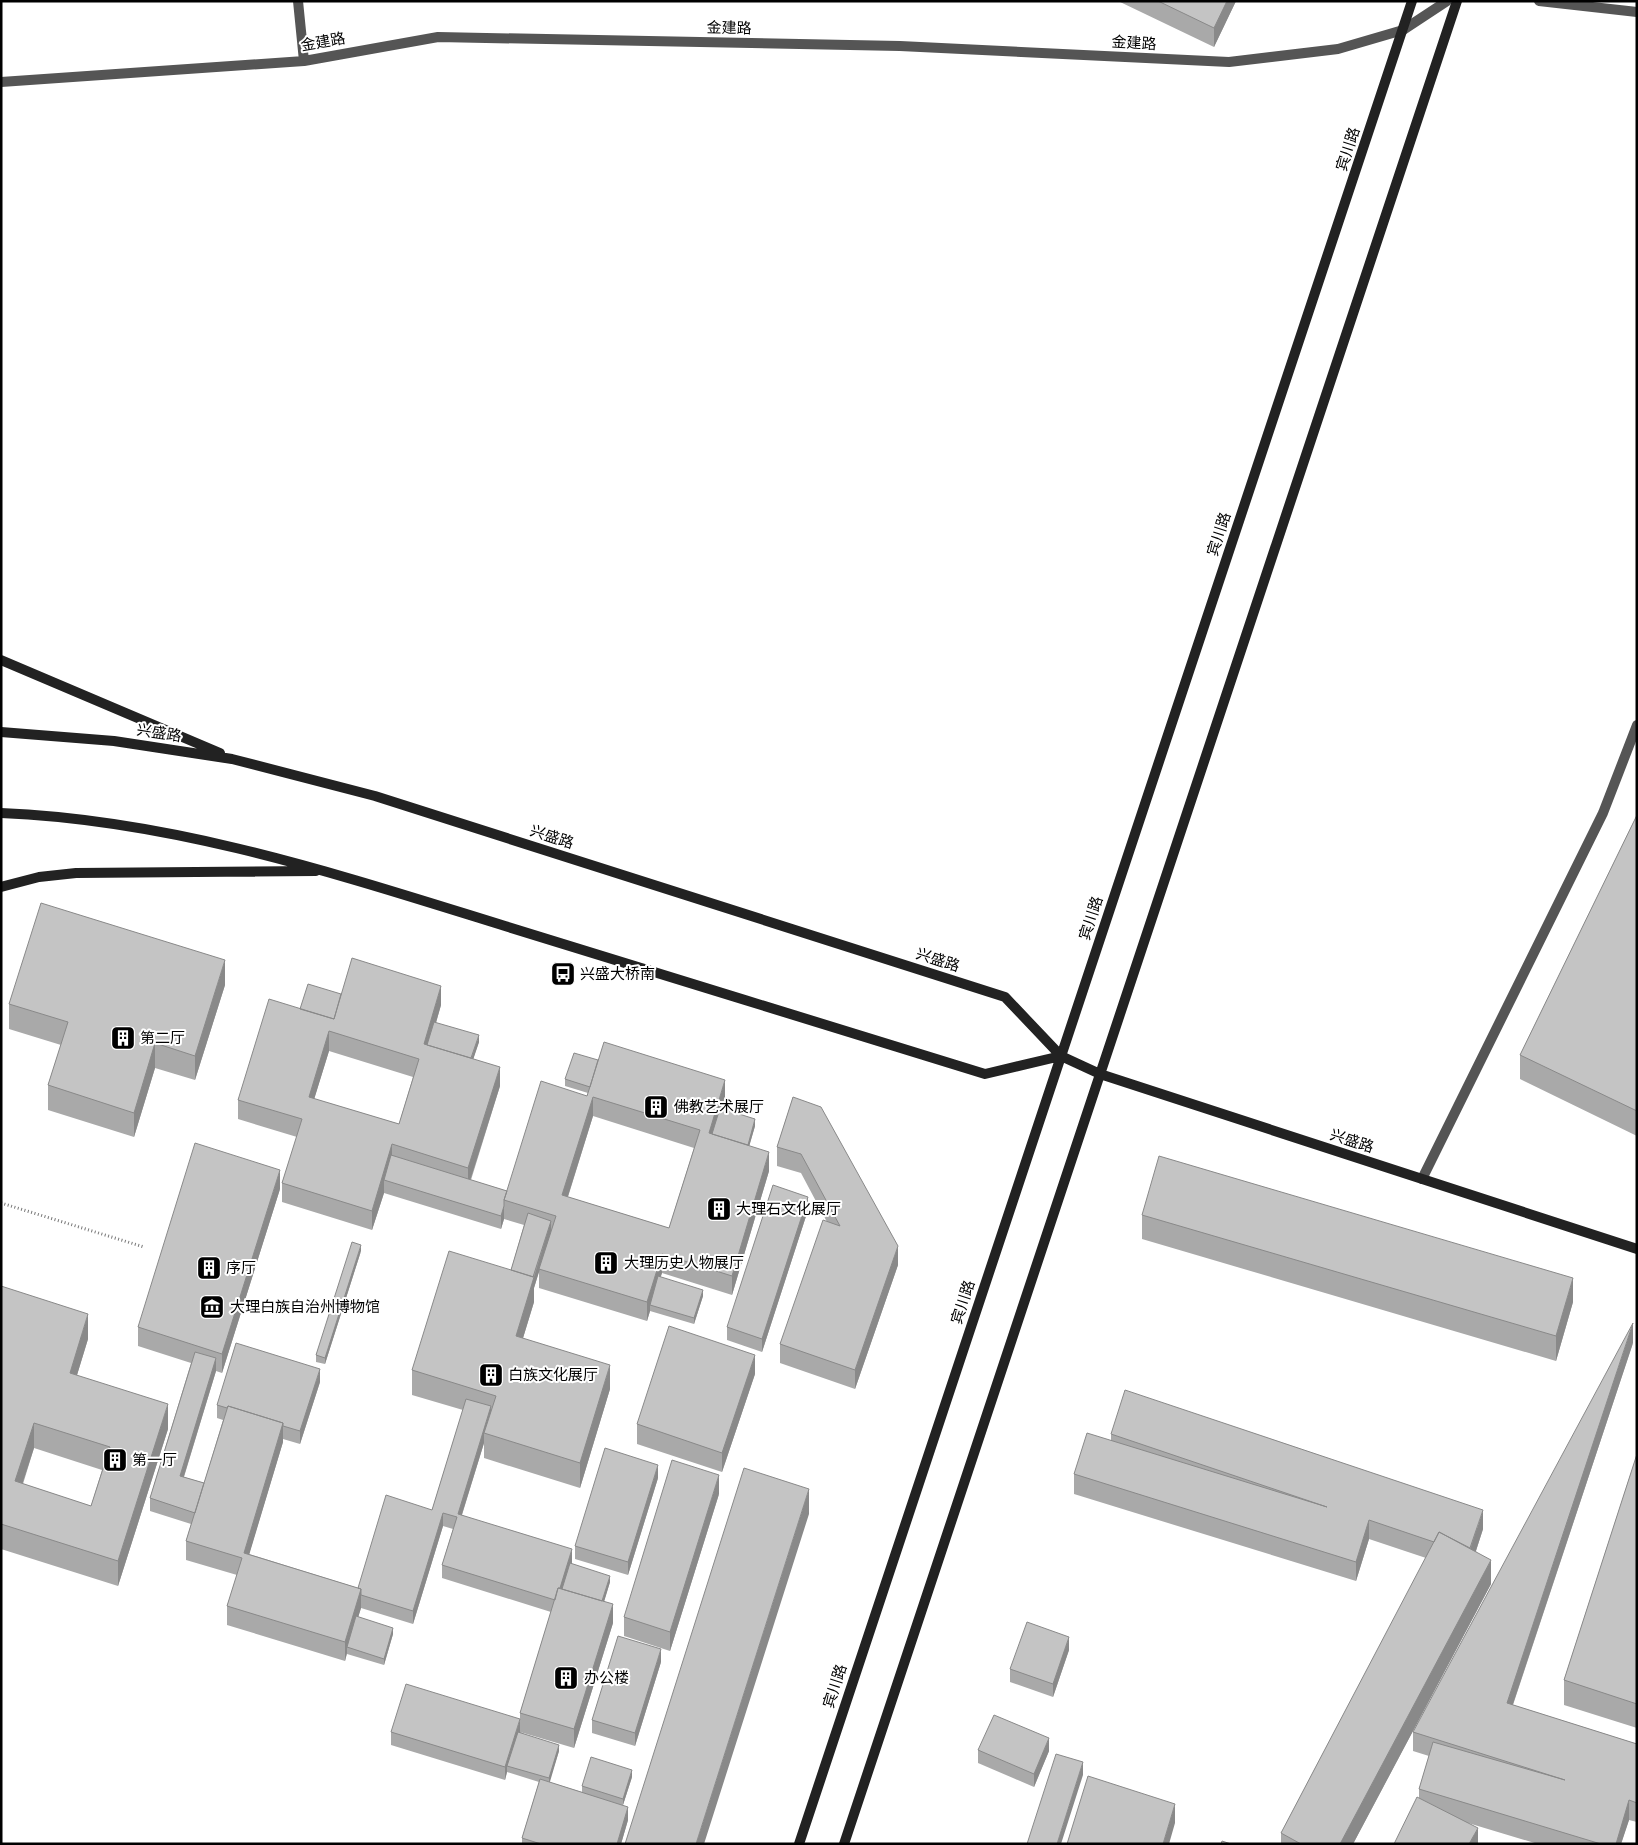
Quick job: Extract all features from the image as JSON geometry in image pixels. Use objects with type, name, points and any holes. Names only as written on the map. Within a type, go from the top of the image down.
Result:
[{"type":"main road","name":"宾川路","points":[[798,1844],[1412,1]]},
{"type":"main road","points":[[844,1844],[1457,1]]},
{"type":"main road","points":[[1,660],[141,718],[232,759]]},
{"type":"main road","name":"兴盛路","points":[[1,732],[114,741],[232,759],[385,799],[1005,997],[1061,1056],[1100,1074],[1637,1249]]},
{"type":"main road","points":[[1,813],[68,818],[152,830],[243,849],[328,871],[985,1074],[1061,1056]]},
{"type":"main road","points":[[1,887],[38,877],[76,873],[328,871]]},
{"type":"street","points":[[298,1],[304,61]]},
{"type":"street","name":"金建路","points":[[1,82],[304,61],[438,37],[900,46],[1229,62],[1338,49],[1403,30],[1447,1]]},
{"type":"street","points":[[1539,1],[1637,12]]},
{"type":"street","points":[[1422,1179],[1603,813],[1637,725]]},
{"type":"path","points":[[1,1203],[144,1246]]},
{"type":"building","points":[[1158,1],[1227,1],[1214,28]]},
{"type":"building","points":[[1637,815],[1637,1111],[1520,1055]]},
{"type":"building","name":"第二厅","points":[[41,903],[225,960],[195,1056],[155,1043],[134,1113],[48,1085],[68,1022],[9,1004]]},
{"type":"building","points":[[352,958],[441,986],[424,1044],[500,1067],[468,1168],[392,1144],[372,1211],[282,1183],[302,1119],[238,1100],[269,999],[334,1019]],"holes":[[[329,1031],[419,1059],[399,1124],[309,1097]]]},
{"type":"building","points":[[308,984],[341,994],[334,1019],[300,1009]]},
{"type":"building","points":[[434,1022],[479,1035],[471,1058],[427,1045]]},
{"type":"building","points":[[604,1042],[725,1080],[709,1133],[769,1152],[732,1276],[662,1254],[647,1302],[539,1269],[556,1216],[504,1200],[541,1081],[587,1096]],"holes":[[[593,1097],[700,1130],[669,1228],[562,1195]]]},
{"type":"building","points":[[574,1053],[598,1060],[590,1087],[565,1079]]},
{"type":"building","points":[[793,1097],[821,1107],[898,1246],[855,1370],[780,1344],[823,1220],[840,1226],[801,1154],[777,1147]]},
{"type":"building","points":[[720,1108],[755,1119],[748,1145],[712,1134]]},
{"type":"building","name":"序厅","points":[[195,1143],[280,1170],[222,1354],[138,1327]]},
{"type":"building","points":[[391,1155],[507,1191],[501,1216],[384,1180]]},
{"type":"building","points":[[1159,1156],[1573,1278],[1556,1336],[1142,1215]]},
{"type":"building","points":[[773,1185],[808,1197],[762,1339],[727,1327]]},
{"type":"building","points":[[528,1213],[551,1221],[533,1277],[511,1270]]},
{"type":"building","points":[[352,1242],[361,1245],[325,1358],[316,1355]]},
{"type":"building","name":"白族文化展厅","points":[[449,1251],[534,1277],[516,1336],[610,1365],[580,1463],[484,1433],[496,1396],[412,1370]]},
{"type":"building","points":[[658,1276],[703,1290],[694,1318],[650,1305]]},
{"type":"building","name":"第一厅","points":[[1,1286],[88,1314],[70,1373],[168,1404],[118,1561],[1,1524]],"holes":[[[34,1423],[110,1447],[91,1506],[15,1481]]]},
{"type":"building","points":[[1633,1323],[1507,1703],[1637,1744],[1637,1803],[1629,1800],[1616,1844],[1601,1844],[1419,1789],[1433,1742],[1565,1780],[1413,1732]]},
{"type":"building","points":[[669,1326],[755,1355],[722,1453],[637,1424]]},
{"type":"building","points":[[236,1343],[320,1369],[300,1431],[283,1426],[283,1423],[228,1406],[227,1408],[217,1405]]},
{"type":"building","points":[[195,1352],[216,1358],[180,1476],[204,1483],[195,1513],[150,1498]]},
{"type":"building","points":[[1125,1390],[1483,1510],[1470,1548],[1439,1532],[1434,1542],[1369,1520],[1356,1562],[1074,1474],[1087,1433],[1327,1507],[1111,1434]]},
{"type":"building","points":[[466,1399],[491,1406],[458,1514],[572,1549],[555,1600],[442,1565],[457,1517],[443,1513],[413,1611],[361,1595],[361,1589],[358,1588],[386,1495],[432,1510]]},
{"type":"building","points":[[228,1406],[283,1423],[244,1553],[361,1589],[345,1642],[227,1606],[242,1558],[186,1541]]},
{"type":"building","points":[[605,1448],[658,1465],[628,1562],[575,1546]]},
{"type":"building","points":[[1637,1454],[1637,1704],[1564,1680]]},
{"type":"building","points":[[672,1460],[719,1475],[670,1632],[624,1617]]},
{"type":"building","points":[[744,1468],[809,1489],[696,1844],[625,1844]]},
{"type":"building","points":[[1439,1532],[1491,1560],[1340,1844],[1301,1844],[1281,1833]]},
{"type":"building","points":[[570,1563],[610,1576],[602,1601],[562,1589]]},
{"type":"building","name":"办公楼","points":[[558,1588],[613,1604],[574,1729],[520,1713]]},
{"type":"building","points":[[356,1616],[393,1628],[384,1659],[347,1647]]},
{"type":"building","points":[[1027,1622],[1069,1637],[1053,1684],[1010,1669]]},
{"type":"building","points":[[618,1636],[661,1649],[635,1733],[592,1720]]},
{"type":"building","points":[[406,1684],[520,1719],[505,1767],[391,1732]]},
{"type":"building","points":[[994,1715],[1049,1738],[1034,1774],[978,1750]]},
{"type":"building","points":[[518,1732],[559,1745],[549,1778],[507,1766]]},
{"type":"building","points":[[1056,1754],[1083,1762],[1057,1844],[1027,1844]]},
{"type":"building","points":[[591,1757],[632,1770],[623,1799],[582,1786]]},
{"type":"building","points":[[1088,1776],[1175,1804],[1163,1844],[1067,1844]]},
{"type":"building","points":[[540,1779],[628,1807],[617,1844],[541,1844],[522,1838]]},
{"type":"building","points":[[1417,1797],[1478,1828],[1469,1844],[1394,1844]]},
{"type":"place","name":"兴盛大桥南","points":[[563,974]]},
{"type":"place","name":"第二厅","points":[[123,1038]]},
{"type":"place","name":"佛教艺术展厅","points":[[656,1107]]},
{"type":"place","name":"大理石文化展厅","points":[[719,1209]]},
{"type":"place","name":"大理历史人物展厅","points":[[606,1263]]},
{"type":"place","name":"序厅","points":[[209,1268]]},
{"type":"place","name":"大理白族自治州博物馆","points":[[212,1307]]},
{"type":"place","name":"白族文化展厅","points":[[491,1375]]},
{"type":"place","name":"第一厅","points":[[115,1460]]},
{"type":"place","name":"办公楼","points":[[566,1678]]}]
